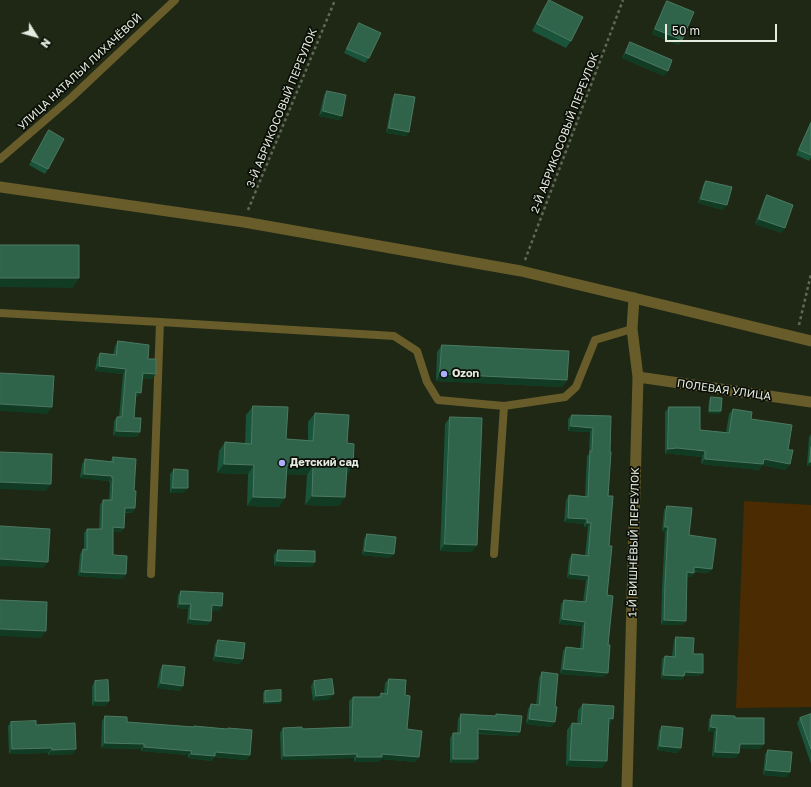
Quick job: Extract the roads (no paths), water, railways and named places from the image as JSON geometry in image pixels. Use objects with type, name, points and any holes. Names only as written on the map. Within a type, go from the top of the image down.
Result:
[{"type":"street","points":[[0,187],[244,222],[521,271],[811,341]]},
{"type":"street","name":"1-Й ВИШНЁВЫЙ ПЕРЕУЛОК","points":[[628,787],[638,377],[632,329],[634,298]]},
{"type":"street","name":"ПОЛЕВАЯ УЛИЦА","points":[[638,377],[811,402]]},
{"type":"lane","name":"УЛИЦА НАТАЛЬИ ЛИХАЧЁВОЙ","points":[[0,160],[72,97],[175,0]]},
{"type":"lane","points":[[0,313],[394,336],[417,351],[428,382],[438,400],[504,406],[565,397],[576,387],[595,340],[632,329]]},
{"type":"lane","points":[[151,574],[160,322]]},
{"type":"lane","points":[[494,554],[504,406]]},
{"type":"place","name":"Ozon","points":[[444,374]]},
{"type":"place","name":"Детский сад","points":[[282,463]]}]
